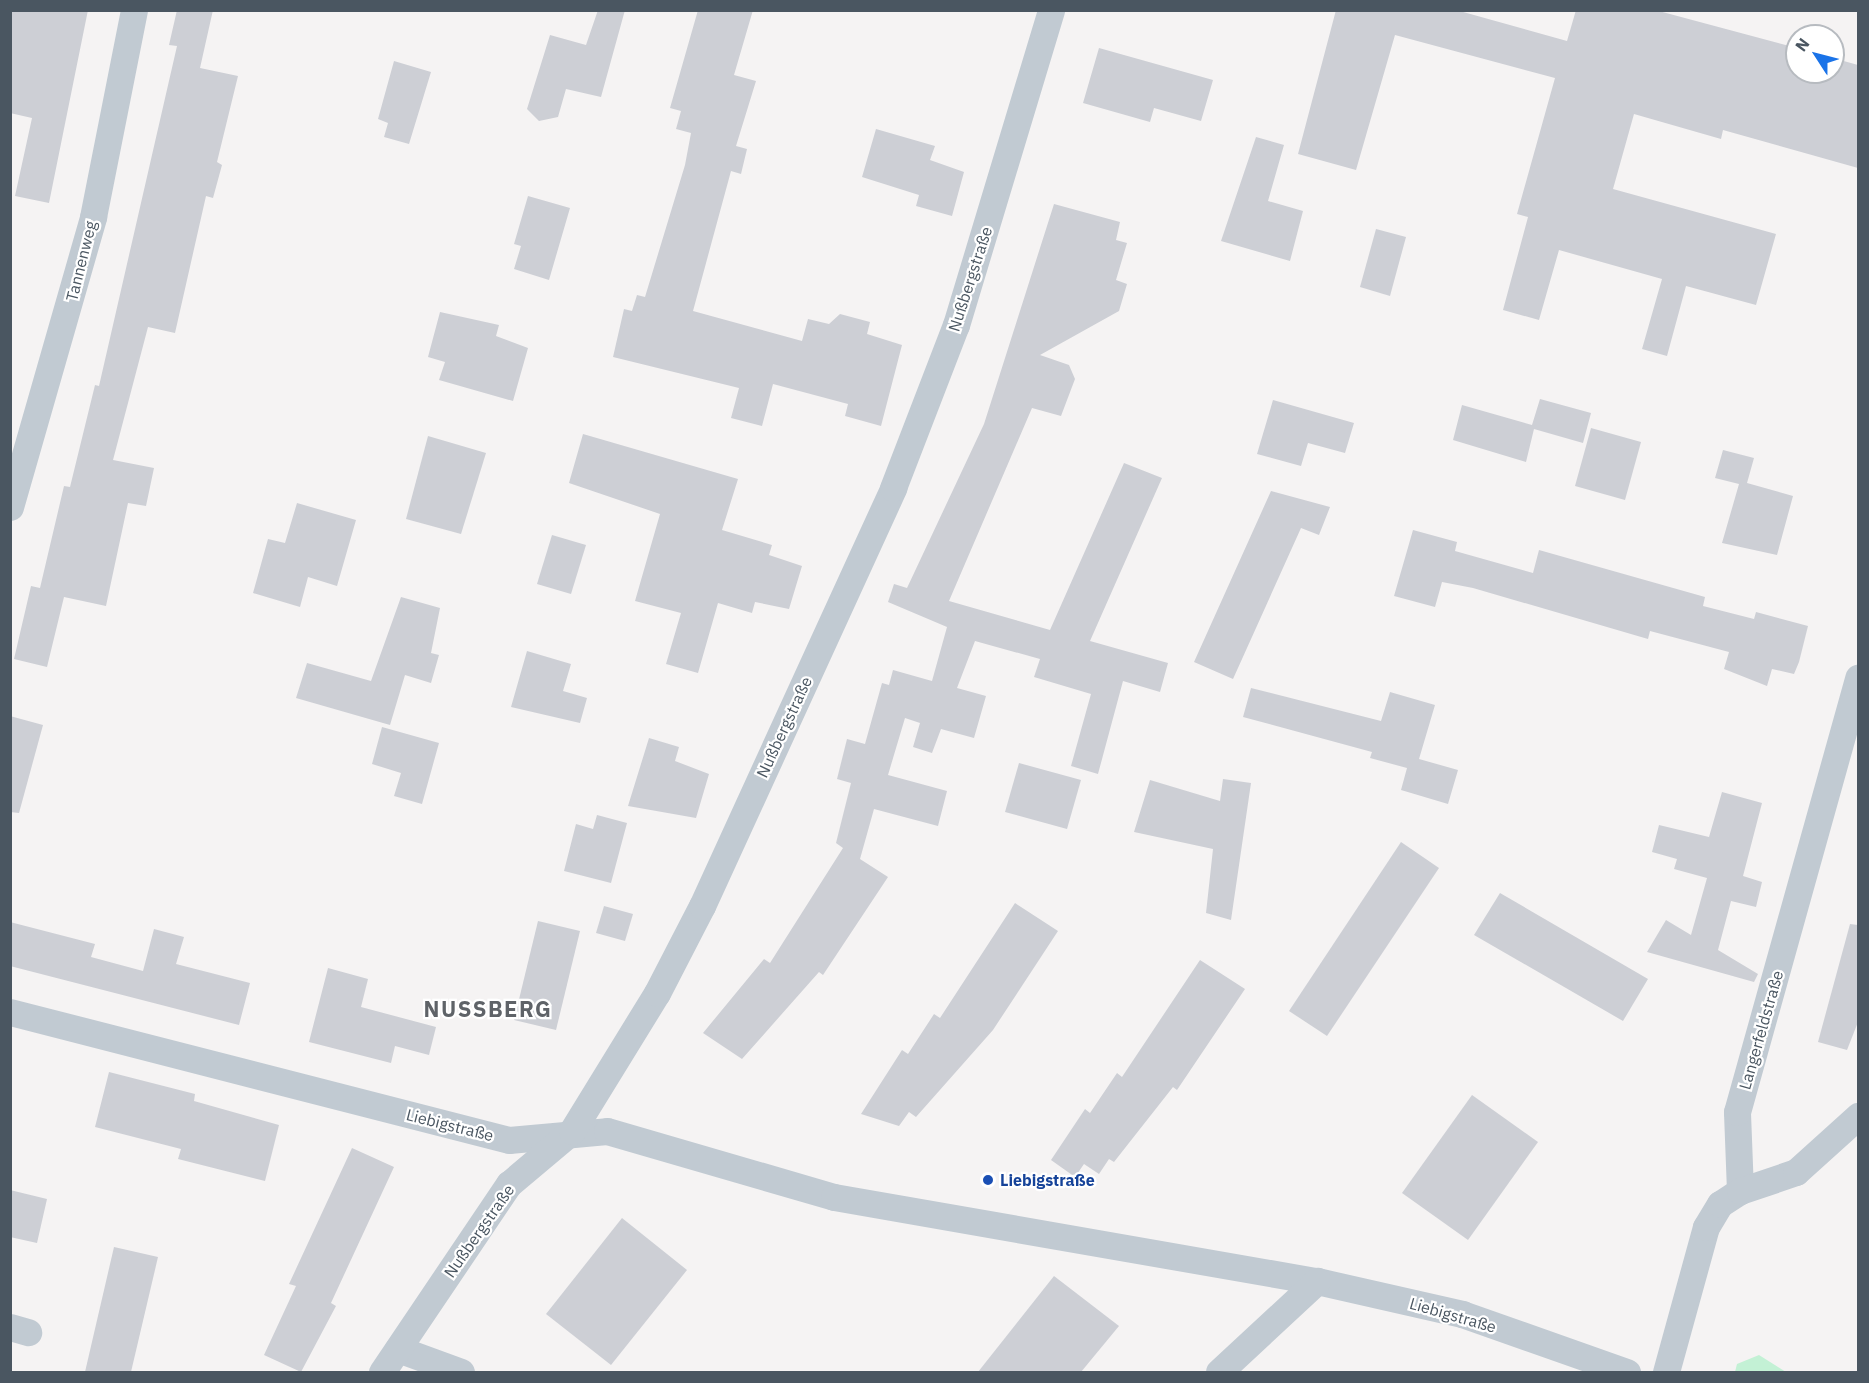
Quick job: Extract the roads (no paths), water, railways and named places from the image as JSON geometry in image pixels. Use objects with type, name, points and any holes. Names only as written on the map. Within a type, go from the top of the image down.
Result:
[{"type":"street","name":"Tannenweg","points":[[10,507],[93,217],[134,10]]},
{"type":"street","name":"Nußbergstraße","points":[[382,1372],[509,1184],[572,1131],[657,993],[702,906],[893,488],[956,325],[1051,10]]},
{"type":"street","name":"Langerfeldstraße","points":[[1740,1191],[1737,1112],[1858,678]]},
{"type":"street","name":"Liebigstraße","points":[[10,1012],[509,1140],[572,1131],[640,1138],[834,1197],[1317,1281],[1462,1314],[1627,1372]]},
{"type":"street","points":[[1666,1372],[1706,1227],[1720,1204],[1740,1191],[1796,1172],[1858,1116]]},
{"type":"street","points":[[1219,1372],[1317,1281]]},
{"type":"street","points":[[398,1349],[461,1372]]},
{"type":"place","name":"Liebigstraße","points":[[988,1180]]},
{"type":"district","name":"NUSSBERG","points":[[488,1009]]}]
